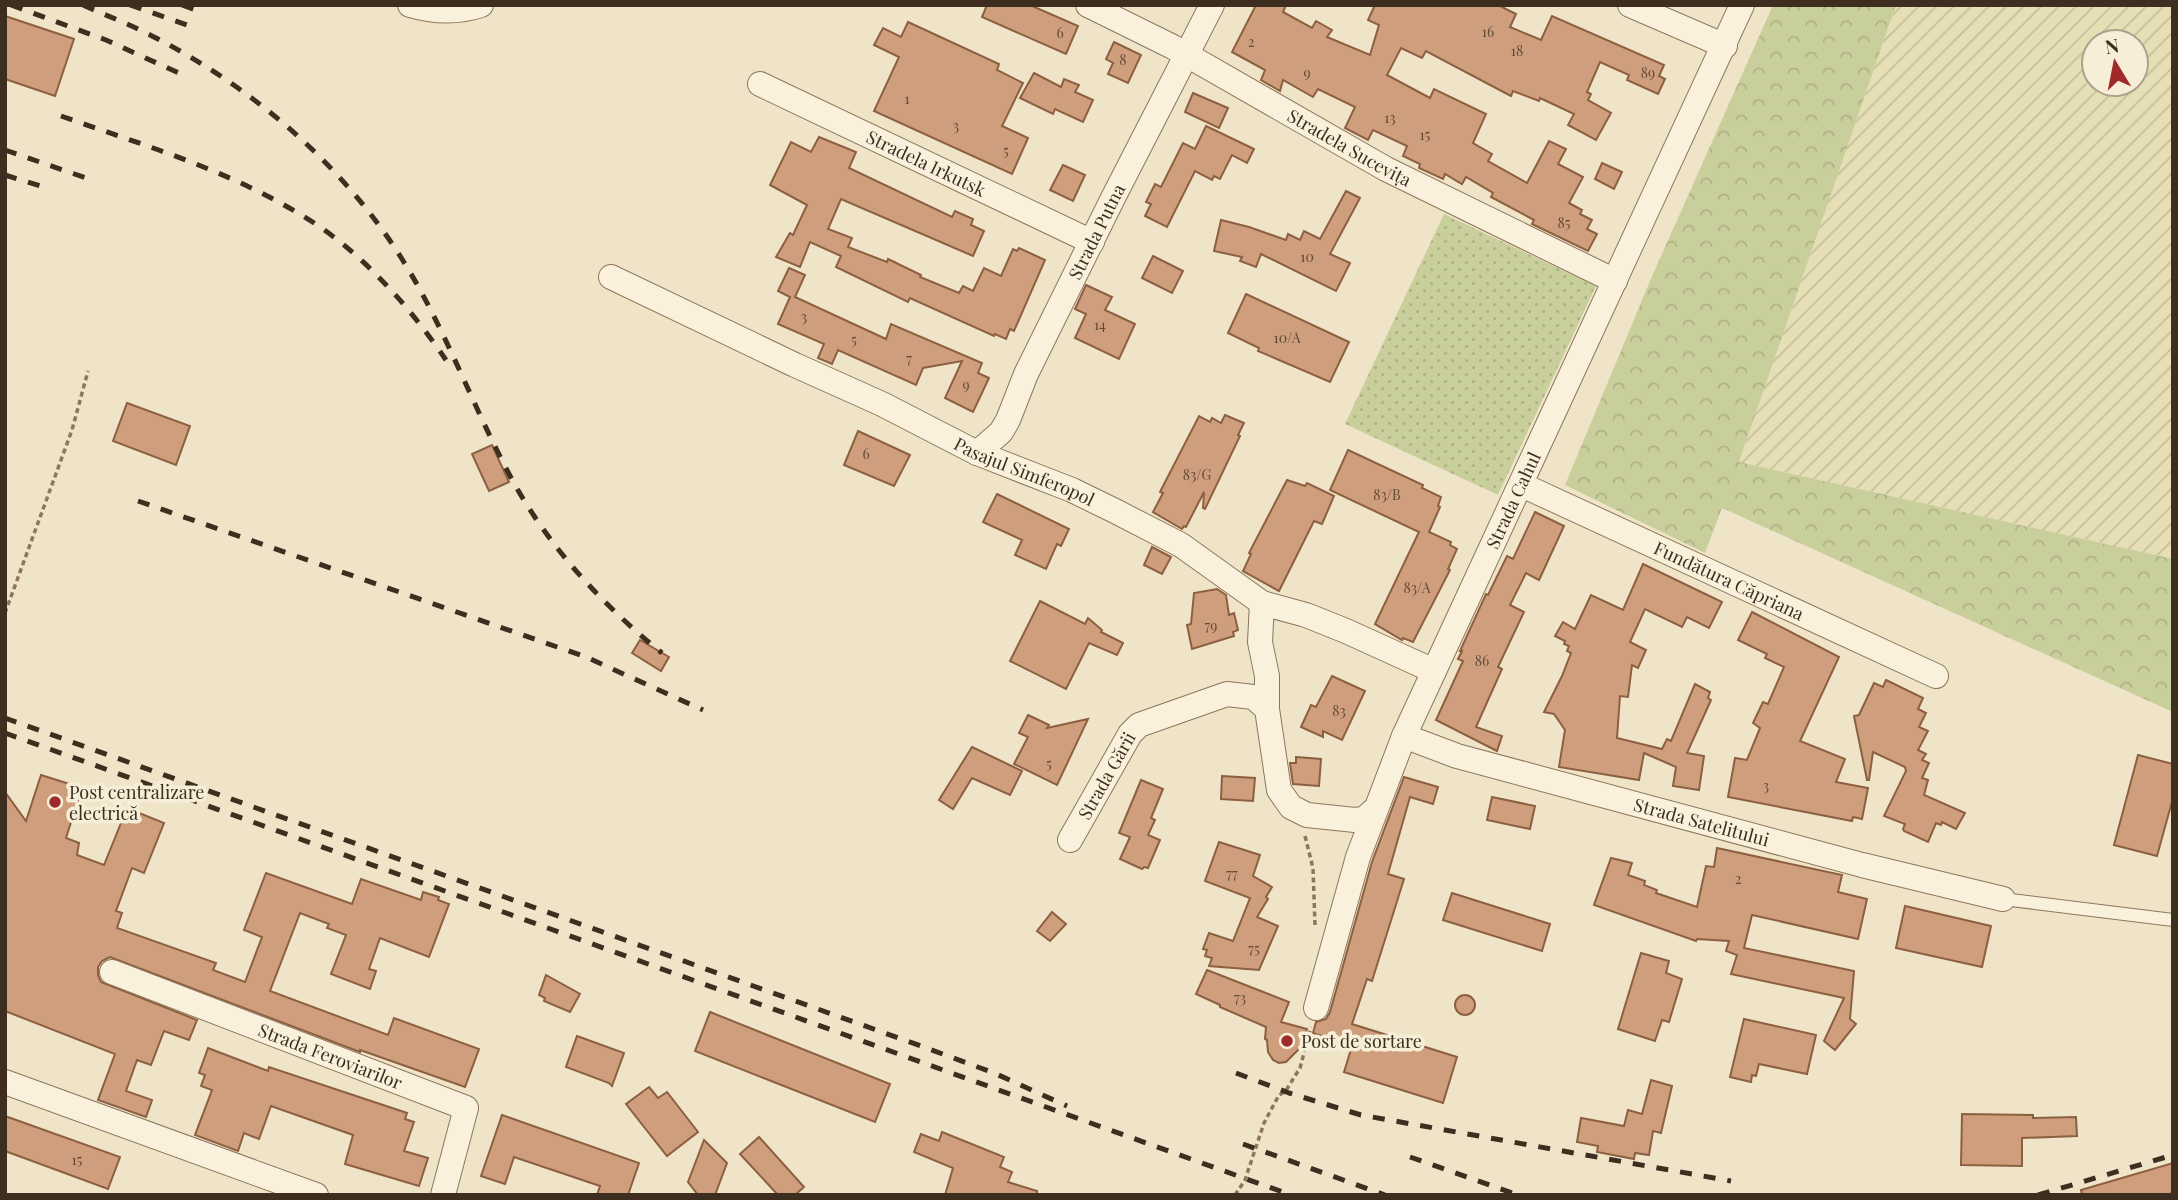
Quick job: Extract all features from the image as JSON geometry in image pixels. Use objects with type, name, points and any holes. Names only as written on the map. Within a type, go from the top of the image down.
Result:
[{"type":"street","points":[[410,5],[440,11],[455,11],[481,5]]},
{"type":"street","name":"Stradela Sucevița","points":[[1088,5],[1173,47],[1386,169],[1615,281]]},
{"type":"street","name":"Strada Putna","points":[[977,453],[1001,432],[1026,374],[1212,5]]},
{"type":"street","points":[[1629,5],[1725,46]]},
{"type":"street","name":"Strada Cahul","points":[[1316,1008],[1358,857],[1373,811],[1404,736],[1742,5]]},
{"type":"street","name":"Stradela Irkutsk","points":[[760,83],[1092,242]]},
{"type":"street","name":"Pasajul Simferopol","points":[[611,276],[783,360],[882,404],[977,453],[1072,490],[1181,545],[1262,603],[1306,615],[1434,671]]},
{"type":"street","name":"Fundătura Căpriana","points":[[1522,485],[1936,676]]},
{"type":"street","points":[[1262,603],[1261,642],[1268,684],[1267,709],[1279,790],[1297,811],[1307,815],[1343,820],[1364,819],[1373,811]]},
{"type":"street","name":"Strada Gării","points":[[1070,840],[1130,734],[1139,725],[1227,694],[1253,697],[1267,709]]},
{"type":"street","name":"Strada Satelitului","points":[[1404,736],[1457,756],[1862,865],[2003,899]]},
{"type":"street","name":"Strada Feroviarilor","points":[[112,972],[466,1108],[443,1195]]},
{"type":"street","points":[[5,1082],[316,1195]]},
{"type":"lane","points":[[2003,899],[2173,920]]},
{"type":"path","points":[[5,613],[72,430],[88,371]]},
{"type":"path","points":[[1297,811],[1312,868],[1315,934],[1329,961]]},
{"type":"path","points":[[1235,1195],[1245,1180],[1264,1123],[1279,1095],[1285,1092],[1300,1068],[1316,1008]]},
{"type":"shaded area","points":[[1896,5],[2173,5],[2173,559],[1739,462]]},
{"type":"green space","points":[[1773,5],[1896,5],[1739,462],[2173,559],[2173,712],[1722,508],[1705,553],[1565,485],[1650,281]]},
{"type":"green space","points":[[1444,214],[1596,286],[1498,495],[1345,424]]},
{"type":"building","points":[[987,5],[1030,5],[1078,26],[1066,54],[982,17]]},
{"type":"building","points":[[1256,5],[1286,5],[1283,12],[1312,28],[1316,21],[1332,30],[1327,37],[1370,55],[1379,25],[1368,20],[1375,5],[1498,5],[1516,14],[1510,27],[1541,40],[1552,16],[1664,65],[1659,76],[1665,79],[1658,94],[1627,80],[1629,75],[1600,62],[1587,92],[1591,94],[1588,100],[1611,113],[1596,140],[1568,125],[1574,114],[1540,98],[1539,101],[1513,91],[1511,96],[1426,51],[1422,58],[1401,48],[1387,75],[1430,98],[1434,89],[1486,114],[1473,143],[1492,154],[1488,161],[1527,183],[1549,141],[1566,149],[1558,164],[1583,177],[1569,203],[1582,210],[1580,214],[1592,220],[1587,229],[1597,234],[1588,251],[1532,224],[1534,220],[1491,197],[1493,193],[1466,177],[1462,184],[1445,174],[1443,179],[1419,168],[1420,164],[1403,156],[1407,146],[1373,130],[1368,140],[1345,128],[1355,107],[1318,89],[1313,97],[1283,80],[1280,91],[1261,80],[1265,70],[1232,52]]},
{"type":"building","points":[[5,16],[74,39],[55,96],[5,79]]},
{"type":"building","points":[[908,22],[999,64],[997,70],[1023,83],[1002,126],[1028,138],[1012,174],[874,111],[899,57],[874,45],[883,28],[901,37]]},
{"type":"building","points":[[1114,42],[1141,55],[1128,83],[1108,74],[1113,63],[1106,59]]},
{"type":"building","points":[[1034,73],[1061,87],[1064,79],[1079,85],[1075,92],[1093,100],[1083,122],[1055,109],[1053,114],[1020,98]]},
{"type":"building","points":[[1193,93],[1228,108],[1219,128],[1185,112]]},
{"type":"building","points":[[1206,126],[1254,149],[1247,163],[1232,155],[1220,179],[1214,176],[1212,180],[1195,171],[1167,227],[1145,216],[1151,204],[1146,202],[1155,184],[1161,187],[1183,143],[1195,149]]},
{"type":"building","points":[[819,137],[856,152],[849,168],[952,217],[955,211],[973,219],[971,225],[984,231],[973,256],[841,199],[828,229],[852,238],[848,247],[887,262],[888,259],[921,275],[920,277],[959,293],[963,286],[973,291],[984,268],[1001,276],[1013,249],[1017,251],[1019,248],[1045,260],[1014,331],[1010,329],[1006,339],[910,298],[908,302],[836,267],[841,256],[810,242],[800,267],[776,257],[790,233],[793,235],[807,205],[770,185],[791,142],[811,152]]},
{"type":"building","points":[[1602,163],[1622,172],[1614,189],[1595,179]]},
{"type":"building","points":[[1063,165],[1085,175],[1073,201],[1050,190]]},
{"type":"building","points":[[1346,191],[1360,198],[1330,254],[1350,263],[1336,291],[1261,254],[1256,267],[1240,261],[1242,257],[1214,251],[1221,220],[1286,240],[1288,234],[1300,240],[1304,231],[1320,239]]},
{"type":"building","points":[[1153,256],[1183,271],[1172,293],[1142,278]]},
{"type":"building","points":[[789,268],[805,275],[795,297],[886,339],[891,324],[982,363],[978,373],[989,378],[973,412],[945,398],[962,361],[923,368],[916,385],[838,350],[832,364],[818,358],[824,344],[778,324],[790,297],[778,291]]},
{"type":"building","points":[[1086,285],[1112,297],[1105,310],[1135,324],[1119,359],[1075,338],[1086,314],[1075,309]]},
{"type":"building","points":[[1246,294],[1349,342],[1330,382],[1258,351],[1259,348],[1228,333]]},
{"type":"building","points":[[127,403],[190,426],[176,465],[113,441]]},
{"type":"building","points":[[1225,415],[1244,423],[1238,435],[1240,436],[1205,509],[1204,492],[1186,527],[1182,529],[1153,512],[1163,493],[1160,492],[1199,416],[1210,422],[1212,418],[1221,423]]},
{"type":"building","points":[[858,431],[910,455],[894,486],[844,465]]},
{"type":"building","points":[[492,445],[509,482],[489,491],[472,454]]},
{"type":"building","points":[[1348,450],[1423,485],[1422,488],[1441,497],[1440,507],[1429,532],[1451,542],[1450,545],[1457,549],[1448,569],[1450,570],[1413,642],[1403,638],[1402,640],[1375,624],[1419,532],[1330,490]]},
{"type":"building","points":[[1287,480],[1305,486],[1307,483],[1334,496],[1322,524],[1314,521],[1279,591],[1243,571],[1251,554],[1249,553]]},
{"type":"building","points":[[997,494],[1069,529],[1061,546],[1057,544],[1046,569],[1015,555],[1022,540],[983,522]]},
{"type":"building","points":[[1535,512],[1564,526],[1539,580],[1526,573],[1510,605],[1524,612],[1498,667],[1502,669],[1476,727],[1502,736],[1497,751],[1436,720],[1463,661],[1458,659],[1460,651],[1486,594],[1488,595],[1507,556],[1513,559]]},
{"type":"building","points":[[1152,547],[1171,557],[1162,574],[1144,565]]},
{"type":"building","points":[[1643,564],[1722,602],[1709,628],[1687,617],[1682,627],[1645,609],[1630,642],[1646,650],[1638,668],[1632,665],[1628,697],[1620,696],[1617,738],[1662,749],[1667,739],[1671,741],[1695,684],[1710,692],[1708,698],[1711,700],[1687,753],[1704,756],[1699,790],[1673,786],[1676,767],[1644,753],[1639,780],[1559,767],[1565,730],[1554,714],[1544,712],[1571,653],[1567,651],[1569,646],[1564,644],[1565,641],[1555,636],[1563,622],[1575,629],[1591,595],[1623,610]]},
{"type":"building","points":[[1217,589],[1226,595],[1229,615],[1234,613],[1238,630],[1233,632],[1234,636],[1192,649],[1187,625],[1191,624],[1194,593]]},
{"type":"building","points":[[1040,601],[1085,624],[1088,618],[1101,632],[1123,643],[1117,655],[1089,643],[1066,689],[1010,661]]},
{"type":"building","points":[[1752,612],[1839,657],[1800,741],[1845,759],[1836,782],[1868,788],[1862,819],[1853,817],[1852,821],[1728,797],[1735,758],[1747,760],[1760,728],[1753,723],[1763,702],[1768,704],[1784,667],[1765,658],[1767,654],[1738,640]]},
{"type":"building","points":[[640,640],[669,657],[661,671],[632,653]]},
{"type":"building","points":[[1332,676],[1365,691],[1342,740],[1323,731],[1323,737],[1301,727],[1311,705],[1316,707]]},
{"type":"building","points":[[1886,680],[1923,698],[1918,709],[1926,713],[1919,727],[1928,731],[1918,750],[1926,754],[1922,760],[1929,763],[1922,778],[1928,780],[1924,795],[1965,813],[1956,829],[1942,822],[1941,825],[1936,823],[1928,842],[1904,831],[1905,824],[1884,816],[1906,771],[1905,767],[1873,752],[1867,780],[1854,716],[1859,715],[1874,683],[1883,687]]},
{"type":"building","points":[[1028,715],[1049,725],[1047,728],[1088,719],[1057,785],[1014,764],[1028,737],[1019,733]]},
{"type":"building","points":[[972,747],[1022,771],[1010,795],[972,778],[953,809],[939,800]]},
{"type":"building","points":[[2138,755],[2173,764],[2173,798],[2157,856],[2114,845]]},
{"type":"building","points":[[1296,757],[1321,759],[1319,786],[1293,784],[1290,763],[1296,763]]},
{"type":"building","points":[[41,775],[82,788],[66,838],[79,843],[77,855],[104,865],[127,808],[164,823],[144,873],[132,868],[116,911],[122,913],[117,928],[216,963],[213,970],[245,982],[262,937],[244,930],[266,873],[352,904],[361,879],[421,900],[423,892],[439,897],[438,900],[449,904],[429,957],[380,938],[369,969],[376,971],[370,989],[331,974],[346,935],[327,928],[329,924],[300,913],[270,991],[388,1035],[394,1018],[479,1049],[465,1087],[360,1052],[110,957],[98,967],[101,982],[197,1020],[189,1040],[164,1031],[151,1065],[137,1060],[126,1091],[152,1100],[146,1117],[98,1100],[115,1054],[5,1011],[5,792],[26,821]]},
{"type":"building","points":[[1222,776],[1255,778],[1253,801],[1221,799]]},
{"type":"building","points":[[1404,777],[1438,787],[1433,804],[1410,797],[1388,874],[1404,879],[1372,981],[1367,979],[1352,1024],[1457,1057],[1443,1103],[1344,1072],[1352,1046],[1313,1033],[1316,1022],[1326,1019],[1330,1012],[1372,862]]},
{"type":"building","points":[[1141,780],[1163,789],[1151,818],[1155,820],[1148,835],[1160,840],[1148,868],[1142,869],[1120,859],[1130,837],[1119,833]]},
{"type":"building","points":[[1492,797],[1535,806],[1530,829],[1487,820]]},
{"type":"building","points":[[1219,842],[1260,855],[1253,876],[1272,887],[1257,917],[1278,926],[1259,970],[1209,966],[1212,958],[1205,956],[1207,950],[1203,949],[1209,933],[1233,941],[1250,898],[1205,881]]},
{"type":"building","points":[[1717,848],[1842,875],[1838,892],[1867,899],[1858,939],[1752,915],[1744,948],[1854,971],[1850,1019],[1856,1024],[1835,1050],[1824,1041],[1844,998],[1731,974],[1737,955],[1726,951],[1729,941],[1696,941],[1594,905],[1611,858],[1632,863],[1628,875],[1645,881],[1644,885],[1657,890],[1656,893],[1697,907],[1706,866],[1714,867]]},
{"type":"building","points":[[1452,893],[1550,924],[1542,951],[1443,920]]},
{"type":"building","points":[[1905,906],[1991,926],[1982,967],[1896,948]]},
{"type":"building","points":[[1052,912],[1066,924],[1050,941],[1037,931]]},
{"type":"building","points":[[1641,953],[1669,961],[1666,973],[1682,979],[1669,1022],[1662,1020],[1655,1041],[1618,1029]]},
{"type":"building","points":[[1207,970],[1289,1002],[1281,1022],[1307,1029],[1302,1046],[1286,1062],[1273,1060],[1265,1039],[1266,1027],[1196,994]]},
{"type":"building","points":[[546,975],[580,994],[570,1012],[544,1001],[545,998],[539,995]]},
{"type":"building","points":[[1465,995],[1472,998],[1475,1005],[1472,1012],[1465,1015],[1458,1012],[1455,1005],[1458,998]]},
{"type":"building","points":[[710,1012],[890,1084],[875,1122],[695,1051]]},
{"type":"building","points":[[1744,1019],[1816,1035],[1807,1074],[1759,1064],[1756,1076],[1752,1075],[1751,1082],[1730,1077]]},
{"type":"building","points":[[577,1036],[624,1053],[612,1086],[566,1067]]},
{"type":"building","points":[[208,1048],[268,1071],[269,1067],[407,1113],[405,1119],[414,1122],[404,1151],[428,1158],[419,1186],[345,1164],[353,1135],[271,1106],[259,1139],[244,1133],[238,1151],[195,1135],[212,1090],[201,1086],[205,1075],[199,1073]]},
{"type":"building","points":[[1651,1080],[1672,1086],[1661,1133],[1653,1131],[1649,1155],[1635,1153],[1634,1159],[1597,1152],[1598,1146],[1577,1142],[1581,1118],[1624,1126],[1628,1110],[1642,1114]]},
{"type":"building","points":[[649,1087],[658,1098],[667,1092],[698,1132],[667,1156],[626,1104]]},
{"type":"building","points":[[1962,1114],[2033,1115],[2033,1118],[2076,1117],[2077,1136],[2022,1138],[2022,1166],[1961,1165]]},
{"type":"building","points":[[502,1115],[639,1163],[628,1195],[597,1195],[600,1186],[514,1157],[505,1184],[481,1176]]},
{"type":"building","points":[[5,1116],[120,1157],[108,1189],[5,1151]]},
{"type":"building","points":[[942,1132],[1004,1157],[1000,1167],[1012,1172],[1008,1182],[1037,1191],[1037,1195],[945,1195],[953,1168],[914,1152],[921,1134],[939,1141]]},
{"type":"building","points":[[759,1137],[804,1187],[795,1195],[778,1195],[740,1154]]},
{"type":"building","points":[[704,1140],[727,1163],[715,1195],[698,1195],[688,1182]]},
{"type":"building","points":[[2173,1163],[2173,1193],[2082,1195],[2081,1190]]},
{"type":"railway","points":[[11,5],[106,40],[181,74]]},
{"type":"railway","points":[[83,5],[156,38],[227,80],[293,132],[352,192],[402,259],[417,285],[508,472],[539,523],[596,592],[662,653]]},
{"type":"railway","points":[[130,5],[190,26]]},
{"type":"railway","points":[[182,5],[196,10]]},
{"type":"railway","points":[[61,116],[215,172],[303,216],[344,245],[382,280],[446,360]]},
{"type":"railway","points":[[5,150],[89,179]]},
{"type":"railway","points":[[5,175],[44,187]]},
{"type":"railway","points":[[138,501],[586,657],[703,710]]},
{"type":"railway","points":[[5,718],[921,1046],[994,1073],[1067,1106]]},
{"type":"railway","points":[[5,733],[1291,1195]]},
{"type":"railway","points":[[1236,1073],[1361,1115],[1731,1181]]},
{"type":"railway","points":[[1243,1144],[1385,1195]]},
{"type":"railway","points":[[2038,1195],[2173,1155]]},
{"type":"railway","points":[[1410,1157],[1518,1195]]},
{"type":"place","name":"Post centralizare electrică","points":[[55,802]]},
{"type":"place","name":"Post de sortare","points":[[1287,1041]]}]
